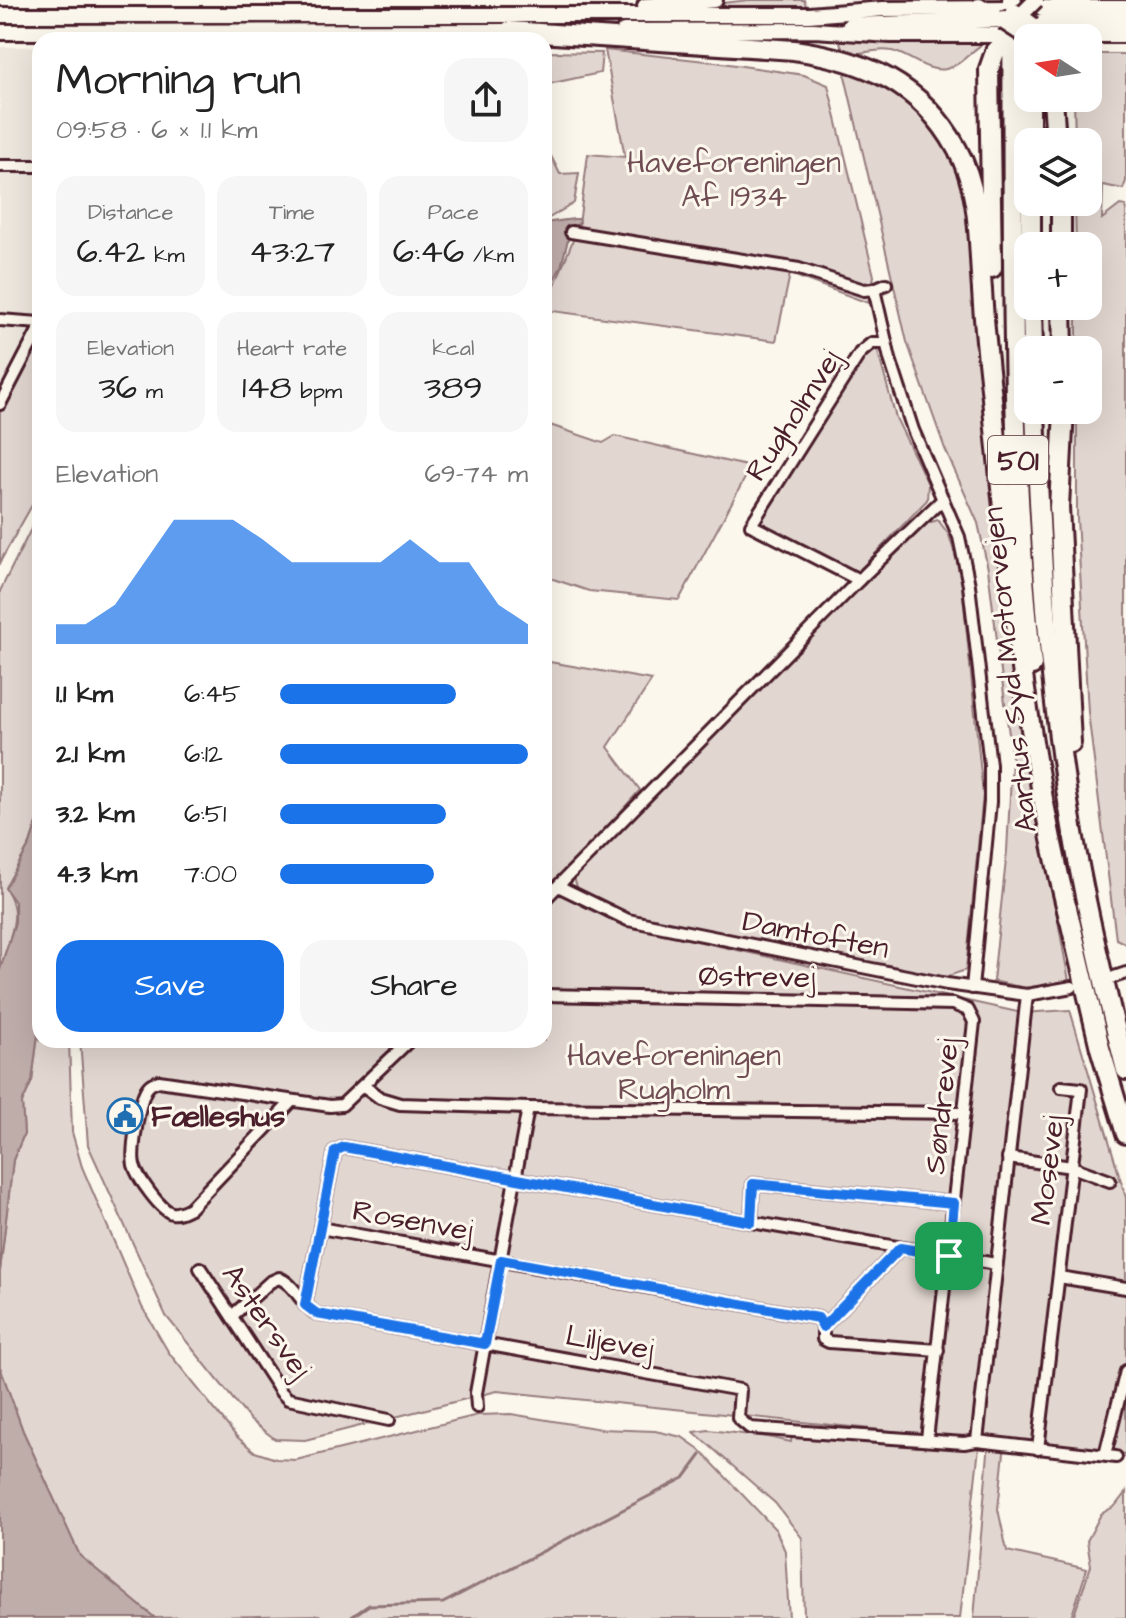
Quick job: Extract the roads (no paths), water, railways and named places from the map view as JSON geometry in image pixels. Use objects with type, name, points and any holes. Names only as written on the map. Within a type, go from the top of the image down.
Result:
[{"type":"highway","points":[[978,8],[1025,22],[1126,21]]},
{"type":"highway","points":[[999,471],[989,76],[992,57],[1025,22]]},
{"type":"highway","name":"Aarhus Syd Motorvejen","points":[[1025,22],[1015,350],[1023,561],[1041,750],[1069,918],[1100,1048],[1126,1134]]},
{"type":"highway","points":[[509,31],[523,32]]},
{"type":"highway","points":[[552,34],[822,54],[857,63],[906,89],[936,117],[956,146],[971,183],[976,210],[1007,561],[1030,736],[1050,844],[1069,918]]},
{"type":"highway","name":"Aarhus Syd Motorvejen","points":[[1036,424],[1050,651],[1072,826],[1088,913],[1126,1070]]},
{"type":"highway","points":[[1063,424],[1059,507],[1066,650],[1088,913]]},
{"type":"main road","points":[[429,16],[515,7],[657,5],[715,0]]},
{"type":"main road","points":[[1086,0],[1104,8]]},
{"type":"main road","points":[[0,32],[814,30],[883,9],[978,8]]},
{"type":"main road","points":[[0,15],[809,15],[835,24],[891,35],[1025,22],[1104,8],[1126,8]]},
{"type":"main road","points":[[1025,22],[1126,35]]},
{"type":"street","points":[[0,166],[32,166]]},
{"type":"street","points":[[571,232],[799,269],[853,287],[874,289],[886,284]]},
{"type":"street","points":[[874,289],[886,343]]},
{"type":"street","points":[[0,320],[32,324]]},
{"type":"street","points":[[0,404],[32,341]]},
{"type":"street","name":"Rugholmvej","points":[[859,580],[751,525],[860,353],[872,343],[886,343],[913,430],[959,537],[969,585],[990,765],[990,802],[972,988]]},
{"type":"street","points":[[552,892],[859,580],[943,499]]},
{"type":"street","name":"Damtoften","points":[[558,886],[601,909],[641,923],[972,988],[1027,995],[1072,987]]},
{"type":"street","points":[[1114,977],[1126,973]]},
{"type":"street","name":"Østrevej","points":[[552,995],[953,1004],[968,1010]]},
{"type":"street","points":[[977,1441],[1027,995]]},
{"type":"street","name":"Søndrevej","points":[[927,1439],[974,1022],[968,1010]]},
{"type":"street","points":[[292,1101],[190,1208],[169,1213],[139,1176],[134,1164],[134,1143],[143,1095],[153,1083],[159,1081],[330,1106],[342,1105],[402,1048]]},
{"type":"street","points":[[364,1086],[380,1098],[400,1104],[964,1113]]},
{"type":"street","name":"Mosevej","points":[[1038,1449],[1081,1089],[1061,1087]]},
{"type":"street","points":[[477,1407],[476,1393],[528,1108]]},
{"type":"street","points":[[305,1305],[335,1151],[344,1147],[996,1264]]},
{"type":"street","points":[[1008,1158],[1072,1167],[1110,1181]]},
{"type":"street","points":[[751,1222],[753,1184],[954,1203]]},
{"type":"street","name":"Rosenvej","points":[[320,1228],[818,1318],[823,1333]]},
{"type":"street","points":[[900,1248],[823,1333],[829,1342],[938,1350]]},
{"type":"street","name":"Astersvej","points":[[200,1268],[288,1399],[389,1420]]},
{"type":"street","points":[[1059,1277],[1126,1288]]},
{"type":"street","name":"Liljevej","points":[[232,1316],[270,1282],[279,1278],[288,1282],[305,1305],[317,1314],[740,1390],[738,1418],[750,1428],[964,1443],[977,1441],[1110,1456],[1126,1371]]},
{"type":"waterway","points":[[350,1618],[369,1605],[443,1603],[684,1478],[701,1455]]},
{"type":"place","name":"Fælleshus","points":[[125,1116]]},
{"type":"park label","name":"Haveforeningen Af 1934","points":[[734,179]]},
{"type":"park label","name":"Haveforeningen Rugholm","points":[[674,1072]]}]
